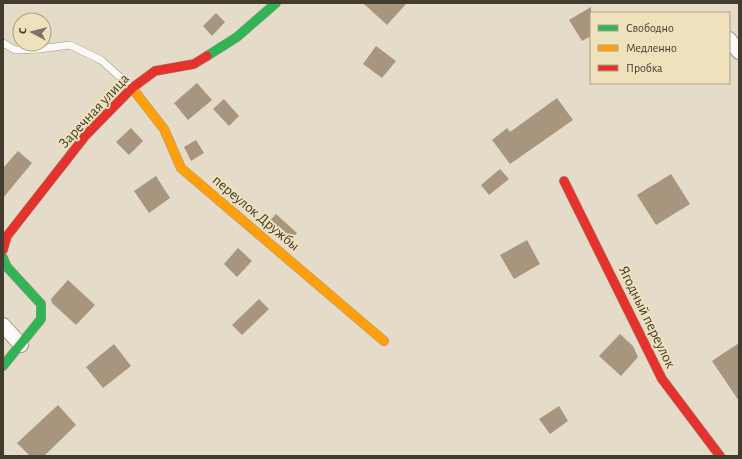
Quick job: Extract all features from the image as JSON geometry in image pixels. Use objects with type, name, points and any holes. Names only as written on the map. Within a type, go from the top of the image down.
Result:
[{"type":"street","name":"Заречная улица","points":[[3,250],[6,236],[86,135],[132,88],[155,71],[194,64],[237,37],[276,3]]},
{"type":"street","points":[[730,40],[739,52]]},
{"type":"street","name":"переулок Дружбы","points":[[132,88],[164,128],[181,168],[384,341]]},
{"type":"street","name":"Ягодный переулок","points":[[564,181],[662,379],[720,456]]},
{"type":"street","points":[[3,258],[7,267],[41,304],[42,319],[3,366]]},
{"type":"street","points":[[3,325],[21,345]]},
{"type":"lane","points":[[3,43],[15,50],[70,45],[101,60],[132,88]]},
{"type":"building","points":[[363,3],[407,3],[387,25]]},
{"type":"building","points":[[591,7],[590,37],[582,41],[569,20]]},
{"type":"building","points":[[216,13],[225,22],[212,36],[203,26]]},
{"type":"building","points":[[376,46],[396,61],[382,78],[363,64]]},
{"type":"building","points":[[197,83],[212,100],[188,120],[174,103]]},
{"type":"building","points":[[557,98],[573,120],[510,164],[492,140],[507,128],[510,132]]},
{"type":"building","points":[[224,99],[239,116],[229,126],[213,109]]},
{"type":"building","points":[[131,128],[143,141],[129,155],[116,142]]},
{"type":"building","points":[[196,140],[204,153],[191,161],[184,147]]},
{"type":"building","points":[[18,151],[32,163],[3,198],[3,168]]},
{"type":"building","points":[[500,169],[509,179],[489,195],[481,185]]},
{"type":"building","points":[[671,174],[690,204],[656,225],[637,195]]},
{"type":"building","points":[[156,176],[170,198],[149,213],[134,191]]},
{"type":"building","points":[[276,214],[297,233],[288,244],[266,225]]},
{"type":"building","points":[[527,240],[540,264],[514,279],[500,255]]},
{"type":"building","points":[[238,248],[252,261],[237,277],[224,264]]},
{"type":"building","points":[[68,280],[95,305],[76,325],[52,303],[51,299]]},
{"type":"building","points":[[259,299],[269,309],[242,335],[232,325]]},
{"type":"building","points":[[620,334],[633,346],[638,357],[621,376],[599,356]]},
{"type":"building","points":[[739,343],[739,401],[712,361]]},
{"type":"building","points":[[114,344],[131,366],[103,388],[86,367]]},
{"type":"building","points":[[58,405],[76,425],[44,456],[30,456],[17,443]]},
{"type":"building","points":[[559,406],[568,421],[550,434],[539,419]]},
{"type":"traffic: fast","points":[[207,56],[237,37],[276,3]]},
{"type":"traffic: fast","points":[[3,258],[7,267],[41,304],[41,319],[3,366]]},
{"type":"traffic: slow","points":[[132,88],[164,129],[181,168],[384,341]]},
{"type":"traffic: jam","points":[[3,250],[7,236],[86,135],[132,88],[155,71],[194,64],[207,56]]},
{"type":"traffic: jam","points":[[564,181],[662,379],[720,456]]}]
